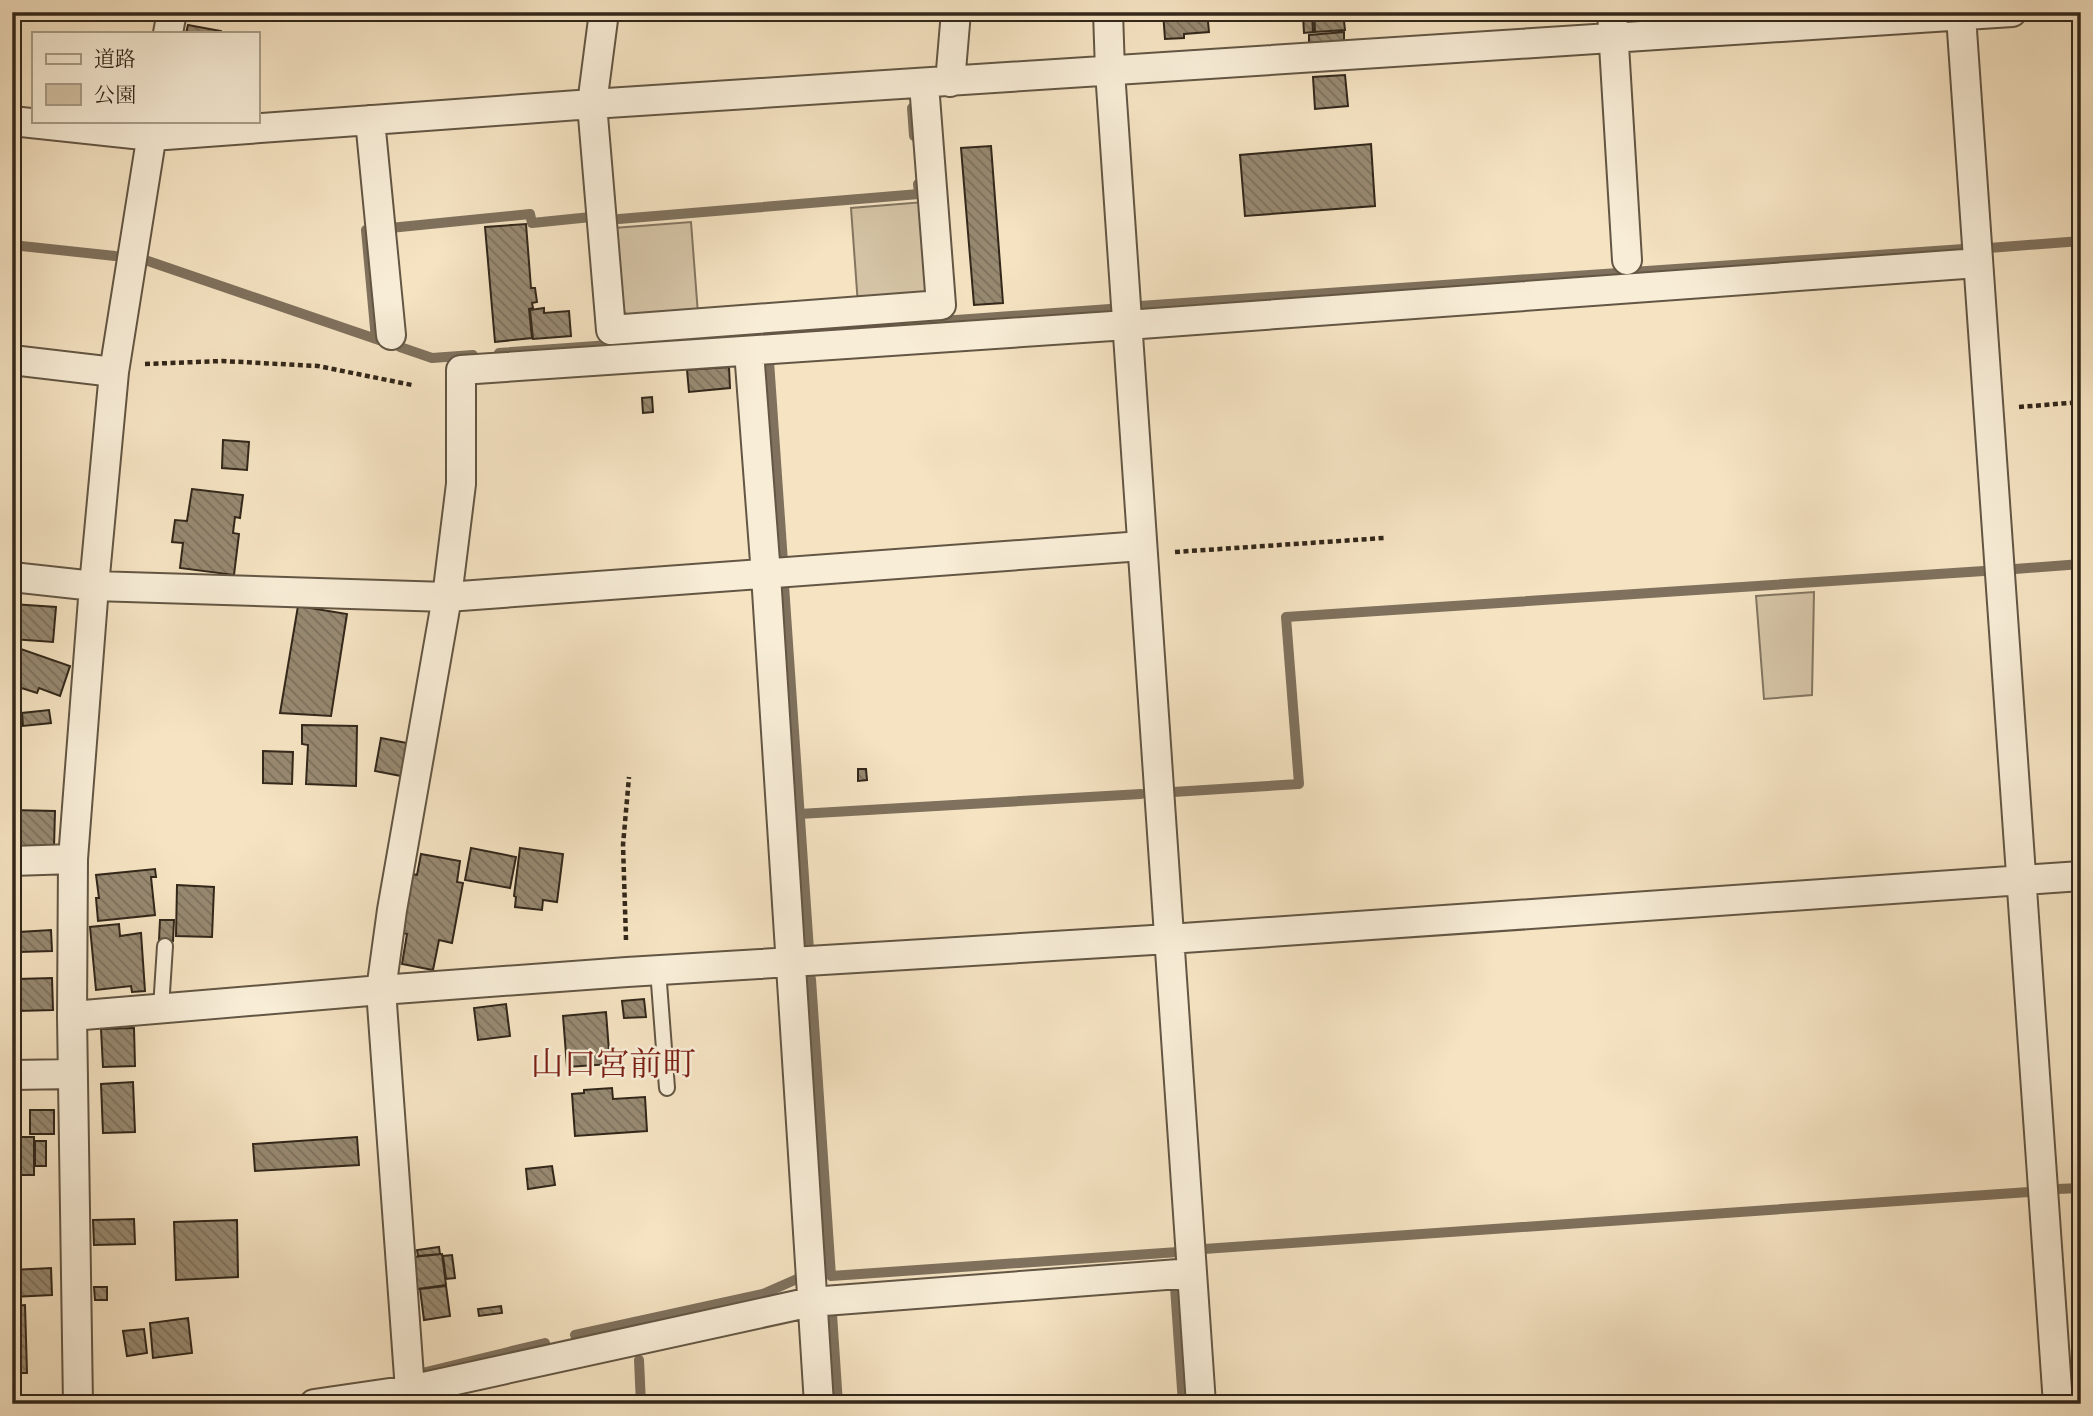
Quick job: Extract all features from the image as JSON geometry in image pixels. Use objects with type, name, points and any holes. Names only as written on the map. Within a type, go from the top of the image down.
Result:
[{"type":"street","points":[[168,32],[172,12]]},
{"type":"street","points":[[604,12],[592,104],[611,330],[941,305],[937,83],[956,12]]},
{"type":"street","points":[[1108,12],[1201,1404]]},
{"type":"street","points":[[32,122],[153,128],[370,120],[1110,71],[1613,25],[2012,12]]},
{"type":"street","points":[[1967,14],[1978,263],[2058,1404]]},
{"type":"street","points":[[1613,25],[1627,260]]},
{"type":"street","points":[[370,120],[391,335]]},
{"type":"street","points":[[12,121],[32,122]]},
{"type":"street","points":[[78,1404],[72,1016],[73,859],[94,586],[115,369],[153,128]]},
{"type":"street","points":[[411,1397],[381,990],[392,910],[447,597],[461,484],[460,370],[1978,263]]},
{"type":"street","points":[[749,351],[766,575],[819,1404]]},
{"type":"street","points":[[12,360],[115,369]]},
{"type":"street","points":[[12,577],[94,586],[447,597],[1142,550]]},
{"type":"street","points":[[12,861],[73,859]]},
{"type":"street","points":[[72,1016],[627,972],[1169,939],[2081,876]]},
{"type":"street","points":[[12,1075],[73,1074]]},
{"type":"street","points":[[314,1404],[411,1397],[811,1301],[1192,1273]]},
{"type":"lane","points":[[160,1008],[165,946]]},
{"type":"lane","points":[[657,970],[667,1088]]},
{"type":"path","points":[[115,369],[222,362],[318,366],[412,385]]},
{"type":"path","points":[[1988,409],[2081,402]]},
{"type":"path","points":[[1142,550],[1384,538]]},
{"type":"path","points":[[627,972],[623,845],[629,777]]},
{"type":"green space","points":[[924,202],[932,291],[925,299],[858,305],[851,208]]},
{"type":"green space","points":[[691,222],[698,314],[630,320],[620,305],[614,228]]},
{"type":"green space","points":[[1814,592],[1812,695],[1764,699],[1756,596]]},
{"type":"building","points":[[1163,12],[1207,12],[1209,32],[1165,39]]},
{"type":"building","points":[[1246,12],[1266,12],[1267,15],[1246,17]]},
{"type":"building","points":[[1314,12],[1343,12],[1345,30],[1315,32]]},
{"type":"building","points":[[1312,15],[1313,32],[1304,33],[1303,16]]},
{"type":"building","points":[[188,25],[221,31],[221,32],[186,32]]},
{"type":"building","points":[[1344,32],[1344,42],[1309,44],[1309,35]]},
{"type":"building","points":[[1345,75],[1348,106],[1315,109],[1313,77]]},
{"type":"building","points":[[1371,144],[1375,206],[1245,216],[1240,155]]},
{"type":"building","points":[[991,146],[1003,303],[974,305],[961,148]]},
{"type":"building","points":[[526,224],[531,288],[535,288],[537,302],[532,303],[533,308],[529,309],[532,338],[495,342],[485,227]]},
{"type":"building","points":[[544,308],[544,313],[569,311],[571,336],[533,339],[530,310]]},
{"type":"building","points":[[729,367],[730,388],[689,392],[687,370]]},
{"type":"building","points":[[652,397],[653,412],[643,413],[642,398]]},
{"type":"building","points":[[223,440],[249,442],[247,470],[222,468]]},
{"type":"building","points":[[192,489],[243,495],[240,518],[235,517],[233,533],[239,534],[234,575],[180,568],[183,543],[172,542],[175,520],[187,521]]},
{"type":"building","points":[[12,604],[56,607],[53,642],[12,639]]},
{"type":"building","points":[[298,606],[347,614],[331,716],[280,713]]},
{"type":"building","points":[[15,647],[70,666],[60,696],[39,688],[37,693],[12,685],[12,654]]},
{"type":"building","points":[[49,710],[51,723],[23,726],[22,713]]},
{"type":"building","points":[[302,725],[357,726],[356,786],[306,784],[308,745],[302,744]]},
{"type":"building","points":[[381,738],[407,743],[401,776],[375,771]]},
{"type":"building","points":[[263,751],[293,752],[292,784],[263,783]]},
{"type":"building","points":[[858,769],[866,769],[867,780],[858,781]]},
{"type":"building","points":[[12,810],[55,811],[54,848],[12,848]]},
{"type":"building","points":[[471,848],[516,857],[510,888],[465,880]]},
{"type":"building","points":[[520,848],[563,854],[557,902],[543,900],[542,910],[515,907]]},
{"type":"building","points":[[421,854],[460,861],[457,882],[463,883],[452,943],[439,940],[433,970],[402,964],[407,934],[402,933],[413,874],[417,875]]},
{"type":"building","points":[[155,869],[156,877],[151,877],[155,915],[98,921],[96,875]]},
{"type":"building","points":[[177,885],[214,887],[212,937],[176,936]]},
{"type":"building","points":[[12,913],[17,913],[18,951],[12,952]]},
{"type":"building","points":[[160,920],[174,920],[173,941],[159,940]]},
{"type":"building","points":[[119,924],[120,936],[141,933],[145,991],[132,992],[131,986],[96,990],[90,927]]},
{"type":"building","points":[[51,930],[52,951],[20,952],[19,932]]},
{"type":"building","points":[[52,978],[53,1010],[18,1011],[17,979]]},
{"type":"building","points":[[644,999],[646,1017],[624,1018],[622,1001]]},
{"type":"building","points":[[506,1004],[510,1036],[478,1040],[474,1008]]},
{"type":"building","points":[[606,1012],[610,1064],[567,1067],[563,1016]]},
{"type":"building","points":[[134,1028],[135,1066],[103,1067],[101,1029]]},
{"type":"building","points":[[133,1082],[135,1132],[103,1133],[101,1084]]},
{"type":"building","points":[[612,1088],[613,1099],[645,1097],[647,1131],[575,1136],[572,1094],[584,1093],[584,1090]]},
{"type":"building","points":[[30,1110],[54,1110],[54,1134],[30,1134]]},
{"type":"building","points":[[12,1137],[34,1137],[34,1175],[12,1175]]},
{"type":"building","points":[[357,1137],[359,1165],[255,1171],[253,1144]]},
{"type":"building","points":[[35,1141],[46,1141],[46,1166],[35,1166]]},
{"type":"building","points":[[552,1166],[555,1185],[528,1189],[526,1169]]},
{"type":"building","points":[[12,1180],[21,1180],[21,1203],[12,1203]]},
{"type":"building","points":[[134,1219],[135,1244],[94,1245],[93,1220]]},
{"type":"building","points":[[237,1220],[238,1277],[176,1280],[174,1222]]},
{"type":"building","points":[[439,1247],[440,1254],[418,1256],[417,1250]]},
{"type":"building","points":[[442,1254],[446,1285],[417,1289],[413,1257]]},
{"type":"building","points":[[452,1255],[455,1278],[446,1279],[443,1256]]},
{"type":"building","points":[[51,1268],[52,1295],[12,1297],[12,1270]]},
{"type":"building","points":[[446,1286],[450,1316],[424,1320],[420,1289]]},
{"type":"building","points":[[94,1287],[107,1287],[107,1300],[95,1300]]},
{"type":"building","points":[[25,1305],[27,1373],[12,1373],[12,1306]]},
{"type":"building","points":[[501,1306],[502,1313],[479,1316],[478,1309]]},
{"type":"building","points":[[188,1318],[192,1353],[153,1358],[150,1323]]},
{"type":"building","points":[[144,1329],[147,1353],[127,1356],[123,1331]]},
{"type":"waterway","points":[[912,108],[914,136]]},
{"type":"waterway","points":[[619,219],[919,194],[918,184]]},
{"type":"waterway","points":[[390,228],[530,214],[532,223],[591,217]]},
{"type":"waterway","points":[[366,230],[376,339]]},
{"type":"waterway","points":[[1989,248],[2081,241]]},
{"type":"waterway","points":[[12,245],[115,256]]},
{"type":"waterway","points":[[1140,306],[1964,249]]},
{"type":"waterway","points":[[148,261],[379,340]]},
{"type":"waterway","points":[[499,353],[1110,309]]},
{"type":"waterway","points":[[400,347],[432,358],[473,355]]},
{"type":"waterway","points":[[769,361],[783,562]]},
{"type":"waterway","points":[[2015,569],[2081,564]]},
{"type":"waterway","points":[[1173,792],[1299,784],[1286,617],[1984,571]]},
{"type":"waterway","points":[[784,585],[809,950]]},
{"type":"waterway","points":[[799,814],[1141,794]]},
{"type":"waterway","points":[[811,979],[831,1276],[1178,1252]]},
{"type":"waterway","points":[[2057,1189],[2081,1188]]},
{"type":"waterway","points":[[1204,1249],[2029,1192]]},
{"type":"waterway","points":[[575,1335],[763,1294],[797,1279]]},
{"type":"waterway","points":[[1175,1287],[1183,1404]]},
{"type":"waterway","points":[[832,1314],[838,1404]]},
{"type":"waterway","points":[[426,1372],[545,1343]]},
{"type":"waterway","points":[[639,1360],[641,1404]]},
{"type":"district","name":"山口宮前町","points":[[613,1063]]}]
